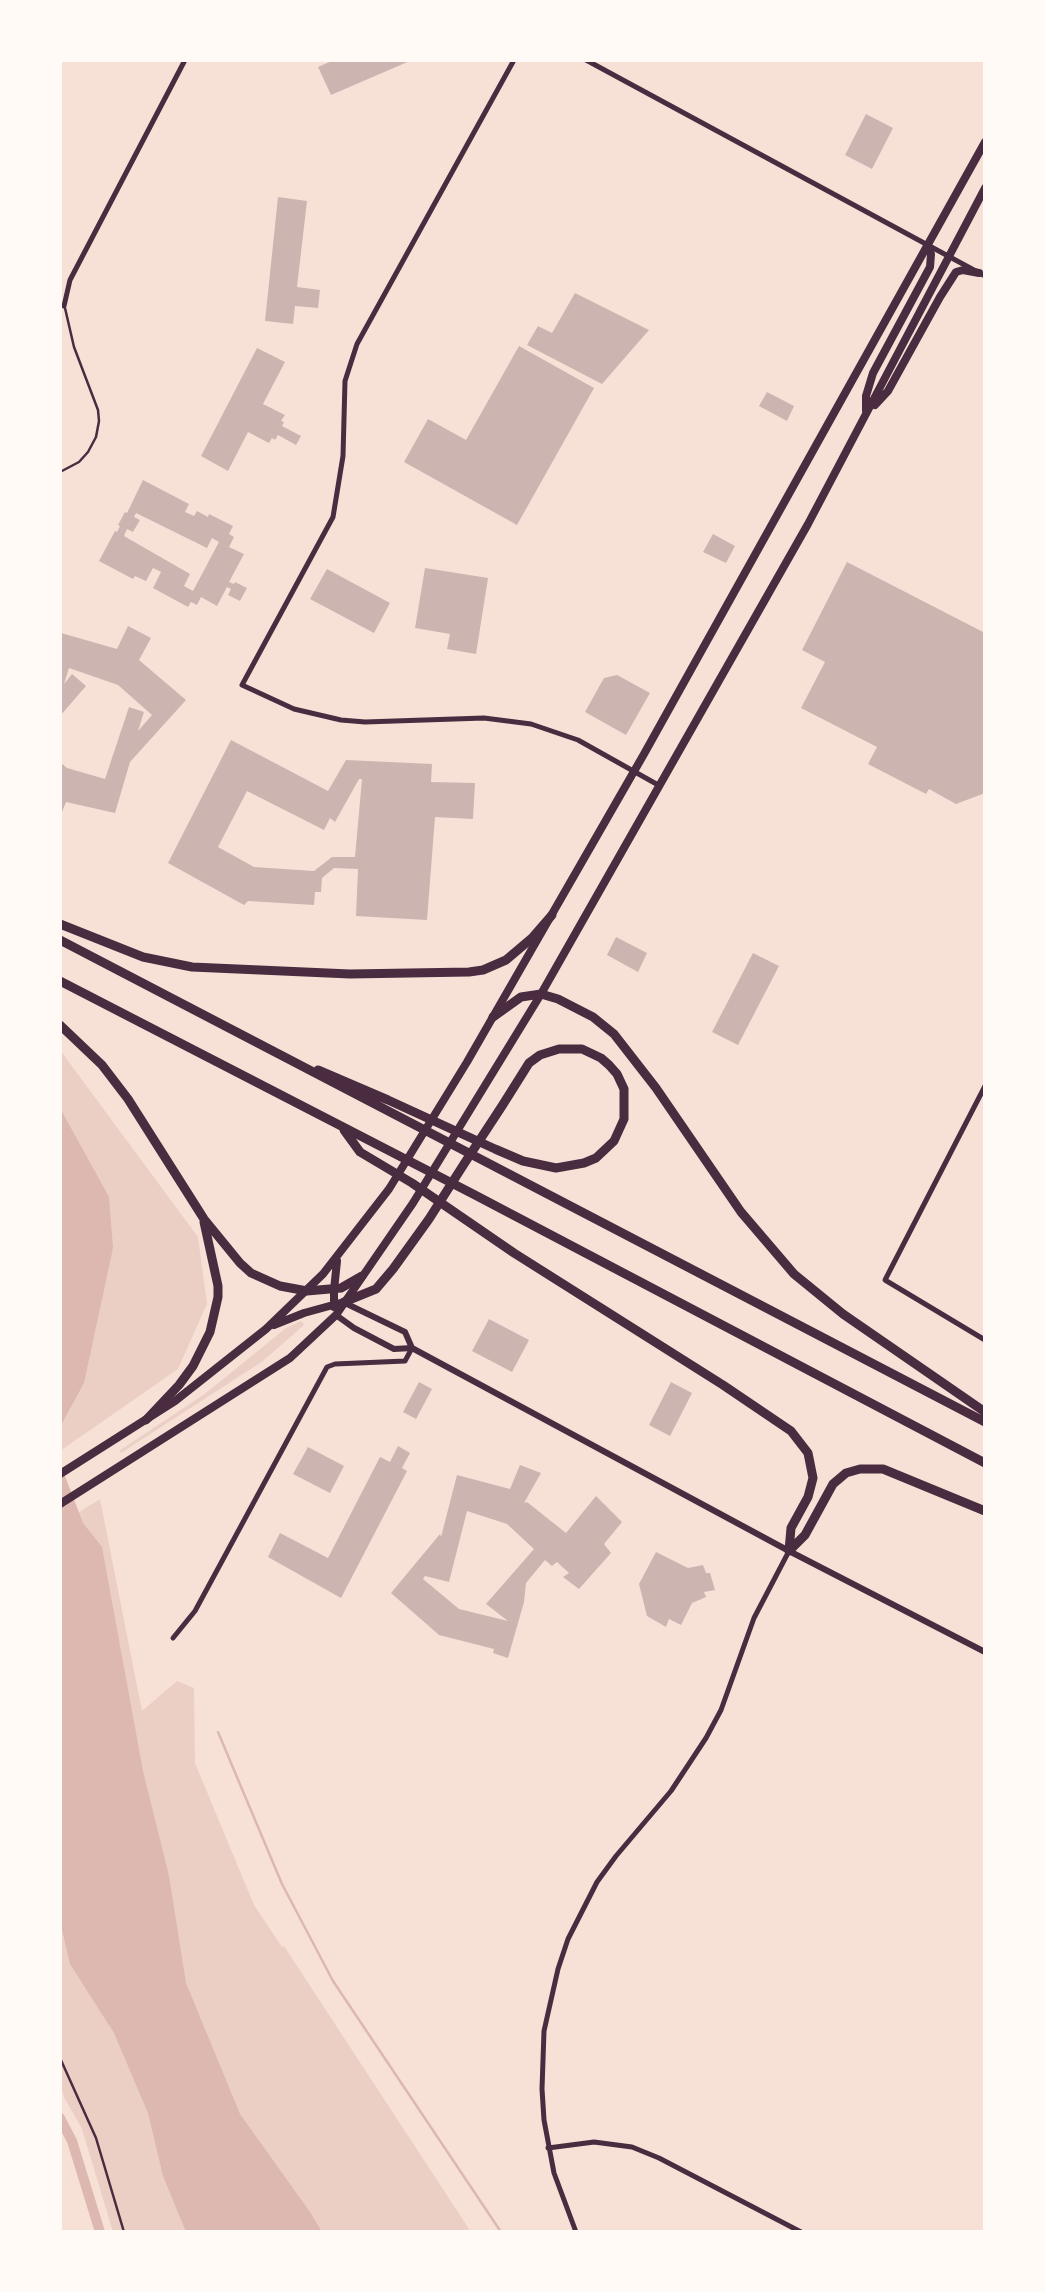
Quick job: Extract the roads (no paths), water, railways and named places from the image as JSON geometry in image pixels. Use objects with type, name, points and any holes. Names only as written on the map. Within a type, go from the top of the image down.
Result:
[{"type":"highway","points":[[60,924],[144,957],[192,967],[350,974],[483,970],[506,960],[552,916]]},
{"type":"highway","points":[[60,940],[985,1422]]},
{"type":"highway","points":[[60,981],[985,1463]]},
{"type":"highway","points":[[494,1016],[520,998],[541,994],[593,1017],[614,1034],[741,1212],[794,1274],[843,1314],[985,1412]]},
{"type":"highway","points":[[60,1025],[102,1065],[204,1219],[251,1273],[280,1286],[306,1291],[334,1290],[362,1276]]},
{"type":"highway","points":[[259,1046],[388,1100],[495,1150],[556,1168],[596,1158],[614,1141],[624,1119],[624,1089],[617,1074],[601,1058],[582,1049],[559,1049],[540,1055],[529,1064],[428,1220],[392,1270],[376,1289],[339,1303]]},
{"type":"highway","points":[[342,1127],[360,1152],[791,1431],[808,1453],[813,1478],[808,1497],[791,1528],[789,1551]]},
{"type":"highway","points":[[146,1420],[180,1385],[210,1332],[218,1286],[204,1219]]},
{"type":"highway","points":[[789,1551],[805,1535],[833,1484],[846,1473],[860,1469],[883,1469],[985,1511]]},
{"type":"main road","points":[[60,1474],[176,1401],[266,1330],[338,1256],[413,1152],[634,772],[985,142]]},
{"type":"main road","points":[[60,1504],[290,1358],[336,1315],[339,1303],[362,1276],[438,1164],[541,994],[808,524],[985,188]]},
{"type":"main road","points":[[866,416],[872,373],[930,267],[928,246]]},
{"type":"main road","points":[[866,416],[888,390],[956,272],[982,275]]},
{"type":"main road","points":[[338,1256],[334,1290],[339,1303]]},
{"type":"main road","points":[[266,1330],[339,1303],[405,1332],[412,1348]]},
{"type":"main road","points":[[336,1315],[394,1349],[412,1348],[985,1652]]},
{"type":"street","points":[[514,60],[357,344],[345,381],[343,456],[333,517],[242,685],[294,709],[340,720],[484,718],[531,724],[578,740],[660,786]]},
{"type":"street","points":[[586,60],[982,275]]},
{"type":"street","points":[[64,306],[70,280],[183,61]]},
{"type":"street","points":[[985,1086],[885,1280],[985,1340]]},
{"type":"street","points":[[173,1638],[195,1611],[327,1367],[405,1361],[412,1348]]},
{"type":"street","points":[[576,2232],[548,2148],[542,2089],[544,2031],[558,1969],[568,1939],[597,1882],[671,1791],[706,1738],[754,1618],[789,1551]]},
{"type":"street","points":[[548,2148],[594,2142],[632,2147],[801,2232]]},
{"type":"lane","points":[[60,472],[88,452],[99,421],[64,306]]},
{"type":"waterway","points":[[218,1732],[282,1884],[333,1981],[501,2232]]},
{"type":"waterway","points":[[60,2118],[72,2141],[100,2232]]}]
